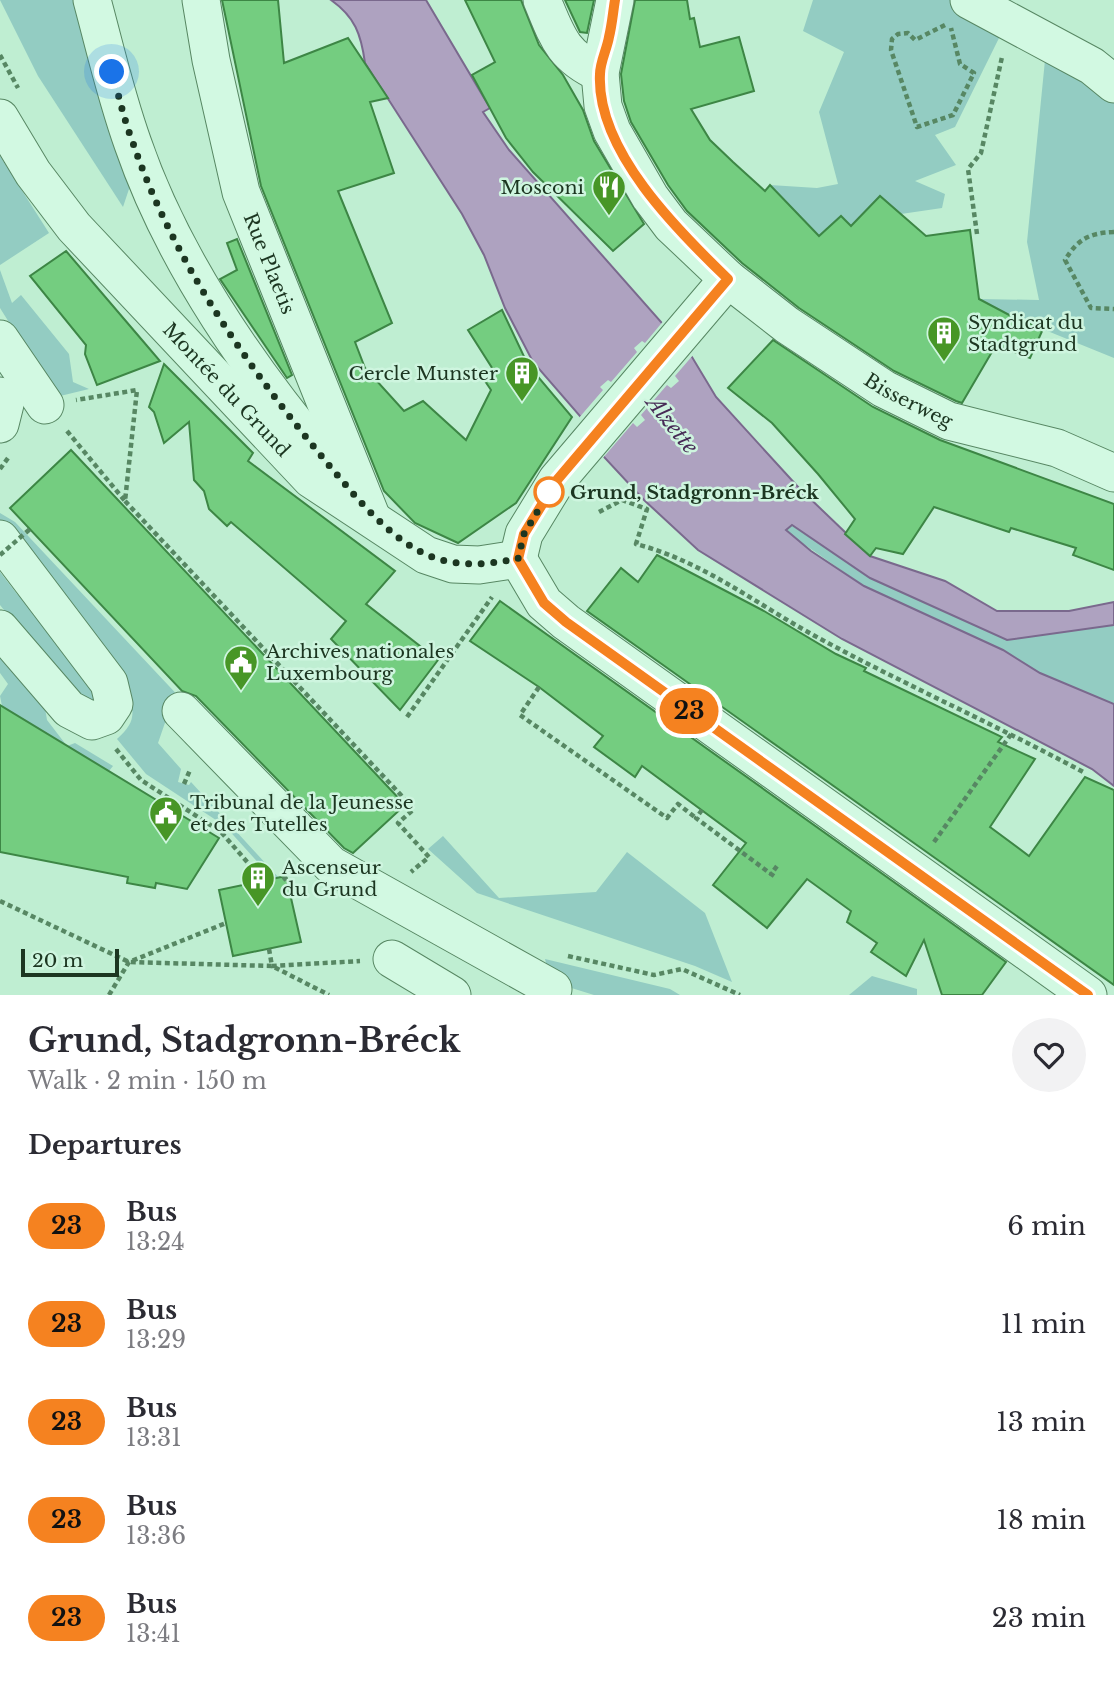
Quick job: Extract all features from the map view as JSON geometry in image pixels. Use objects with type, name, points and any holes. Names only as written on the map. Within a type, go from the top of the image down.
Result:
[{"type":"street","points":[[92,0],[132,143],[153,195],[193,275],[276,401],[371,516]]},
{"type":"street","name":"Rue Plaetis","points":[[201,0],[211,60],[242,192],[371,516]]},
{"type":"street","points":[[542,0],[570,57],[600,73]]},
{"type":"street","name":"Bisserweg","points":[[615,0],[600,73],[603,106],[612,131],[632,168],[671,225],[728,279],[787,325],[884,389],[949,421],[1057,448],[1114,473]]},
{"type":"street","points":[[960,11],[1011,22],[1092,66],[1114,84]]},
{"type":"street","name":"Montée du Grund","points":[[0,118],[33,173],[74,227],[311,479],[371,516],[426,555],[453,564],[479,565],[518,559]]},
{"type":"street","points":[[728,279],[583,448],[536,513],[524,534],[518,559],[544,603],[566,622],[1088,995]]},
{"type":"street","points":[[0,339],[45,405]]},
{"type":"street","points":[[0,396],[5,404],[0,424]]},
{"type":"street","points":[[0,629],[69,709],[92,721],[106,716],[114,704],[109,682],[15,534]]},
{"type":"street","points":[[181,711],[331,866],[553,989]]},
{"type":"street","points":[[392,959],[452,995]]},
{"type":"path","points":[[960,11],[953,45],[960,64],[974,74],[953,115],[917,127],[891,50],[892,39],[898,34],[908,33],[915,40],[932,35],[960,11]]},
{"type":"path","points":[[977,234],[968,169],[981,153],[1011,22]]},
{"type":"path","points":[[1114,232],[1094,233],[1076,243],[1065,260],[1091,308],[1114,309]]},
{"type":"path","points":[[45,405],[137,390],[125,501]]},
{"type":"path","points":[[45,405],[125,501],[414,809],[398,823],[425,852]]},
{"type":"path","points":[[599,512],[622,500],[647,509],[636,544],[696,565],[815,636],[1012,733],[1085,773]]},
{"type":"path","points":[[0,555],[15,534]]},
{"type":"path","points":[[407,718],[518,559]]},
{"type":"path","points":[[539,687],[520,715],[667,818],[678,804],[772,875],[777,866]]},
{"type":"path","points":[[92,721],[141,779],[221,832],[263,880]]},
{"type":"path","points":[[913,871],[1012,733]]},
{"type":"path","points":[[696,818],[702,810]]},
{"type":"path","points":[[0,901],[129,962],[272,966],[392,959]]},
{"type":"path","points":[[109,995],[129,962],[226,923]]},
{"type":"path","points":[[268,949],[272,966],[329,995]]},
{"type":"path","points":[[682,969],[740,995]]},
{"type":"shaded area","points":[[0,0],[75,0],[131,183],[123,207],[38,76]]},
{"type":"shaded area","points":[[813,0],[969,0],[1114,84],[1114,358],[1013,317],[979,299],[1039,300],[1027,242],[1045,60],[1000,36],[955,127],[935,135],[956,165],[915,181],[945,194],[942,208],[901,214],[880,196],[851,226],[841,217],[819,236],[770,185],[817,188],[838,184],[819,112],[844,52],[803,31]]},
{"type":"shaded area","points":[[0,156],[49,233],[0,265]]},
{"type":"shaded area","points":[[0,270],[12,303],[21,295],[69,354],[73,382],[89,389],[56,397],[0,308]]},
{"type":"shaded area","points":[[0,513],[15,522],[184,702],[167,717],[158,743],[181,769],[178,782],[189,785],[191,782],[278,877],[272,878],[225,826],[146,774],[117,739],[131,722],[131,700],[0,522]]},
{"type":"shaded area","points":[[791,525],[870,578],[1007,640],[1114,625],[1114,704],[1040,673],[1003,650],[864,586],[788,533],[786,530]]},
{"type":"shaded area","points":[[0,572],[17,594],[52,624],[104,701],[80,705],[0,605]]},
{"type":"shaded area","points":[[0,649],[45,708],[47,720],[66,745],[2,706],[0,696],[8,684],[0,673]]},
{"type":"shaded area","points":[[75,743],[113,766],[109,771],[68,746]]},
{"type":"shaded area","points":[[443,836],[499,898],[596,892],[627,852],[705,913],[732,982],[695,966],[477,893],[428,849]]},
{"type":"shaded area","points":[[545,959],[670,989],[680,995],[594,995],[565,986],[553,989]]},
{"type":"shaded area","points":[[872,976],[917,989],[917,995],[849,995]]},
{"type":"water","name":"Alzette","points":[[331,0],[426,0],[490,108],[483,112],[509,150],[692,357],[716,397],[799,488],[870,556],[945,581],[997,611],[1069,611],[1114,602],[1114,625],[1007,640],[870,578],[792,525],[786,530],[811,551],[864,586],[1003,650],[1040,673],[1114,704],[1114,786],[1092,769],[842,639],[698,550],[644,500],[604,457],[580,416],[533,362],[505,308],[484,255],[462,214],[365,63],[356,27],[346,13]]},
{"type":"pier","points":[[665,319],[694,354],[675,376],[679,381],[671,388],[667,385],[641,415],[645,420],[637,427],[633,423],[602,459],[578,419],[603,390],[600,387],[608,380],[611,382],[637,352],[634,348],[642,341],[645,343]]},
{"type":"building","points":[[222,0],[278,0],[284,63],[348,38],[388,98],[370,102],[394,173],[338,191],[392,323],[355,342],[365,368],[404,411],[423,401],[466,440],[491,390],[483,378],[494,371],[468,330],[502,310],[528,365],[572,417],[516,503],[458,543],[415,523],[384,491],[261,186]]},
{"type":"building","points":[[465,0],[521,0],[539,45],[563,75],[583,110],[594,141],[644,224],[613,251],[533,172],[506,138],[472,75],[495,62]]},
{"type":"building","points":[[565,0],[594,0],[587,33],[580,32]]},
{"type":"building","points":[[635,0],[687,0],[690,19],[694,18],[700,47],[739,37],[754,91],[691,109],[710,140],[765,191],[770,185],[819,236],[841,216],[851,226],[880,196],[926,236],[970,230],[979,299],[1043,329],[1030,358],[996,345],[962,403],[894,371],[799,308],[742,263],[687,211],[668,185],[631,122],[624,101],[621,74]]},
{"type":"building","points":[[237,239],[292,375],[287,378],[220,279],[237,270],[227,243]]},
{"type":"building","points":[[66,251],[160,361],[97,385],[85,354],[86,345],[30,276]]},
{"type":"building","points":[[773,340],[873,407],[940,440],[1114,504],[1114,570],[1073,555],[1076,548],[1011,528],[1009,532],[934,507],[903,554],[876,548],[870,556],[845,534],[855,519],[818,474],[772,423],[728,388]]},
{"type":"building","points":[[164,364],[253,453],[248,461],[395,571],[366,604],[438,660],[400,710],[331,639],[346,621],[231,522],[227,526],[209,509],[204,491],[194,480],[189,422],[164,443],[154,412],[149,407]]},
{"type":"building","name":"Archives nationales Luxembourg","points":[[71,450],[405,805],[353,853],[344,848],[196,696],[182,691],[10,508]]},
{"type":"building","points":[[657,555],[866,668],[864,671],[1002,737],[998,742],[1035,759],[990,827],[1029,856],[1085,777],[1114,790],[1114,985],[587,611],[621,568],[638,582]]},
{"type":"building","points":[[500,601],[1006,962],[982,995],[942,995],[924,940],[906,976],[871,952],[877,943],[847,922],[851,911],[807,879],[767,928],[713,885],[746,843],[642,766],[635,777],[594,747],[603,736],[539,687],[470,641]]},
{"type":"building","points":[[0,705],[219,838],[187,889],[156,883],[155,888],[127,883],[128,877],[0,852]]},
{"type":"building","name":"Ascenseur du Grund","points":[[286,876],[301,942],[233,956],[219,890]]},
{"type":"bus line","name":"23","points":[[615,0],[610,35],[600,73],[603,106],[612,131],[626,159],[671,225],[728,279],[557,480],[524,534],[518,559],[527,578],[544,603],[566,622],[1088,995]]},
{"type":"place","name":"Mosconi","points":[[609,217]]},
{"type":"place","name":"Syndicat du Stadtgrund","points":[[944,363]]},
{"type":"place","name":"Cercle Munster","points":[[522,403]]},
{"type":"place","name":"Grund, Stadgronn-Bréck","points":[[549,492]]},
{"type":"place","name":"Archives nationales Luxembourg","points":[[241,692]]},
{"type":"place","name":"Tribunal de la Jeunesse et des Tutelles","points":[[166,843]]},
{"type":"place","name":"Ascenseur du Grund","points":[[258,908]]},
{"type":"route","points":[[112,72],[132,143],[153,195],[193,275],[276,401],[371,516],[426,555],[453,564],[479,565],[518,559],[524,534],[549,492]]}]
